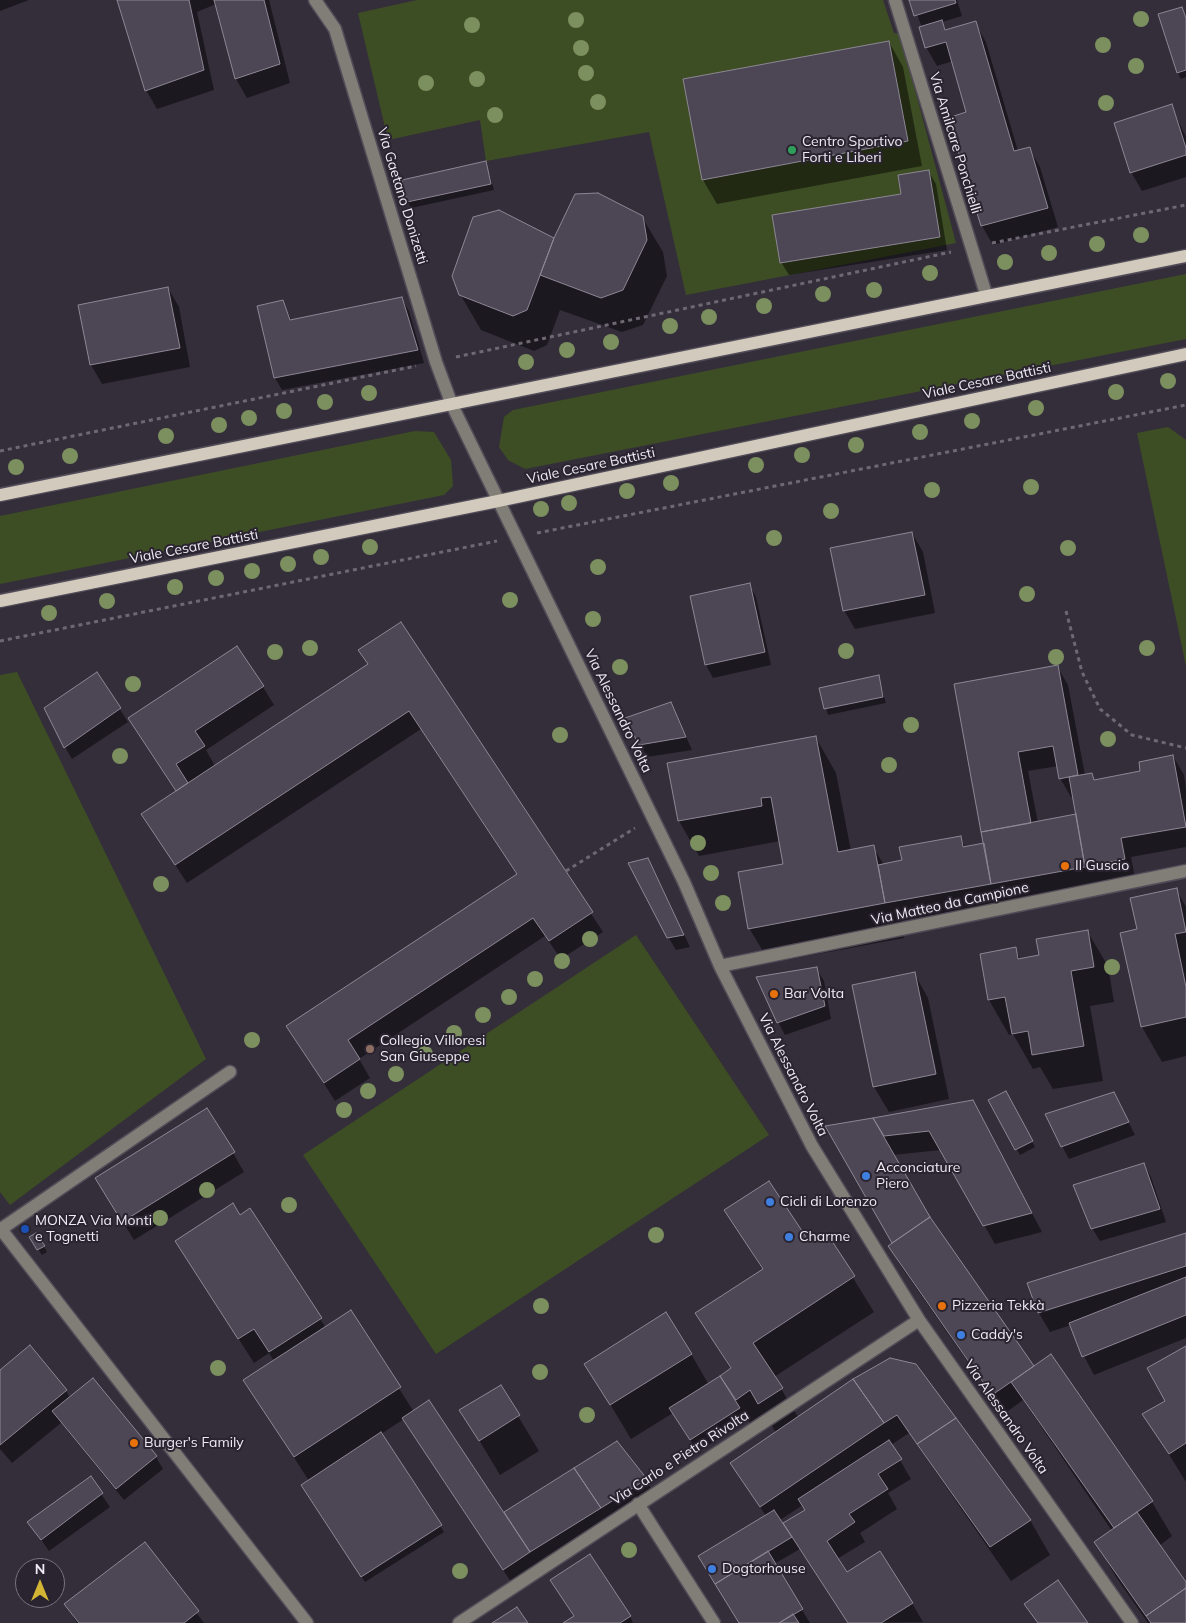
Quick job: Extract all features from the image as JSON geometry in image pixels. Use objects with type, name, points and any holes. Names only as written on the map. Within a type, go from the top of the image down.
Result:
[{"type":"main road","points":[[0,495],[452,405],[986,294],[1186,256]]},
{"type":"main road","name":"Viale Cesare Battisti","points":[[0,601],[498,501],[1186,354]]},
{"type":"street","name":"Via Gaetano Donizetti","points":[[315,0],[335,29],[436,362],[452,405],[498,501]]},
{"type":"street","name":"Via Amilcare Ponchielli","points":[[895,0],[986,294]]},
{"type":"street","name":"Via Alessandro Volta","points":[[498,501],[518,537],[684,882],[720,966],[812,1146],[919,1320],[1132,1623]]},
{"type":"street","name":"Via Matteo da Campione","points":[[720,966],[1186,870]]},
{"type":"street","points":[[230,1072],[0,1229],[307,1623]]},
{"type":"street","name":"Via Carlo e Pietro Rivolta","points":[[459,1623],[919,1320]]},
{"type":"street","points":[[638,1504],[714,1623]]},
{"type":"path","points":[[0,451],[436,362],[972,247],[1186,205]]},
{"type":"path","points":[[0,642],[1186,405]]},
{"type":"path","points":[[1066,611],[1082,672],[1100,709],[1132,735],[1186,748]]},
{"type":"path","points":[[566,871],[634,828]]},
{"type":"green space","name":"Centro Sportivo Forti e Liberi","points":[[417,0],[883,0],[894,33],[900,34],[956,243],[686,295],[649,132],[486,161],[480,120],[388,140],[358,13]]},
{"type":"green space","points":[[1186,274],[1186,339],[525,469],[508,460],[499,447],[504,417],[513,410]]},
{"type":"green space","points":[[1168,427],[1186,440],[1186,666],[1137,433]]},
{"type":"green space","points":[[415,431],[434,432],[451,460],[453,486],[444,495],[0,584],[0,516]]},
{"type":"green space","points":[[17,672],[206,1059],[10,1205],[0,1192],[0,675]]},
{"type":"green space","points":[[636,935],[769,1135],[436,1354],[303,1155]]},
{"type":"building","points":[[117,0],[189,0],[204,70],[145,91]]},
{"type":"building","points":[[214,0],[264,0],[280,64],[235,79]]},
{"type":"building","points":[[909,0],[955,0],[956,3],[914,16]]},
{"type":"building","points":[[1182,7],[1186,18],[1186,70],[1177,73],[1158,14]]},
{"type":"building","points":[[942,20],[945,30],[976,21],[1014,151],[1030,147],[1048,208],[981,226],[948,118],[966,112],[946,42],[925,48],[919,27]]},
{"type":"building","points":[[889,41],[908,141],[702,180],[683,79]]},
{"type":"building","points":[[1172,104],[1186,148],[1186,155],[1130,173],[1114,123]]},
{"type":"building","points":[[486,161],[491,184],[407,202],[402,180]]},
{"type":"building","points":[[929,170],[940,237],[780,263],[772,215],[901,194],[898,175]]},
{"type":"building","points":[[598,193],[643,216],[647,240],[623,290],[601,298],[540,275],[554,238],[575,194]]},
{"type":"building","points":[[499,210],[554,238],[527,310],[513,316],[459,295],[452,276],[473,217]]},
{"type":"building","points":[[168,287],[180,348],[90,365],[78,305]]},
{"type":"building","points":[[402,297],[418,350],[274,378],[257,306],[283,300],[290,320]]},
{"type":"building","points":[[912,532],[925,595],[843,611],[830,548]]},
{"type":"building","points":[[750,583],[765,652],[705,665],[690,596]]},
{"type":"building","points":[[401,622],[593,912],[549,941],[533,918],[348,1040],[360,1059],[324,1083],[286,1026],[517,874],[409,711],[175,865],[141,814],[368,664],[358,650]]},
{"type":"building","points":[[237,646],[264,686],[195,731],[205,746],[176,764],[188,783],[176,791],[128,718]]},
{"type":"building","points":[[1058,665],[1078,775],[1059,779],[1053,746],[1018,752],[1031,823],[981,832],[954,684]]},
{"type":"building","points":[[97,672],[121,708],[64,748],[44,708]]},
{"type":"building","points":[[879,675],[883,697],[824,709],[819,688]]},
{"type":"building","points":[[671,702],[686,737],[639,745],[625,718]]},
{"type":"building","points":[[816,736],[838,852],[874,845],[885,903],[748,929],[738,872],[783,864],[771,797],[761,798],[762,806],[678,821],[667,763]]},
{"type":"building","points":[[1173,755],[1186,827],[1121,838],[1125,859],[1085,867],[1069,777],[1092,773],[1094,780],[1140,771],[1139,762]]},
{"type":"building","points":[[1076,814],[1085,867],[991,884],[981,832]]},
{"type":"building","points":[[961,836],[963,847],[984,843],[991,884],[885,903],[878,865],[902,860],[899,847]]},
{"type":"building","points":[[648,858],[684,935],[667,938],[628,863]]},
{"type":"building","points":[[1177,888],[1186,932],[1175,934],[1186,987],[1186,1017],[1141,1027],[1120,933],[1137,929],[1130,898]]},
{"type":"building","points":[[1088,930],[1094,967],[1071,971],[1084,1046],[1032,1055],[1028,1031],[1012,1034],[1005,997],[988,1000],[980,954],[1016,947],[1018,959],[1039,955],[1036,939]]},
{"type":"building","points":[[817,967],[825,1006],[777,1023],[756,977]]},
{"type":"building","points":[[915,972],[936,1074],[873,1087],[852,985]]},
{"type":"building","points":[[1006,1091],[1033,1141],[1015,1150],[988,1100]]},
{"type":"building","points":[[1114,1092],[1129,1122],[1061,1147],[1045,1114]]},
{"type":"building","points":[[973,1100],[1032,1213],[983,1226],[929,1131],[884,1136],[873,1118]]},
{"type":"building","points":[[207,1108],[235,1152],[122,1222],[95,1178]]},
{"type":"building","points":[[873,1118],[930,1217],[892,1243],[825,1126]]},
{"type":"building","points":[[1144,1163],[1160,1209],[1091,1229],[1073,1185]]},
{"type":"building","points":[[769,1181],[810,1243],[826,1232],[855,1276],[753,1343],[783,1388],[758,1404],[750,1390],[736,1400],[720,1376],[731,1368],[695,1313],[763,1269],[724,1210]]},
{"type":"building","points":[[233,1203],[240,1215],[250,1208],[322,1318],[269,1352],[254,1329],[238,1339],[175,1241]]},
{"type":"building","points":[[930,1217],[1034,1366],[992,1395],[888,1246]]},
{"type":"building","points":[[36,1233],[45,1246],[37,1250],[29,1237]]},
{"type":"building","points":[[1186,1233],[1186,1266],[1038,1313],[1027,1283]]},
{"type":"building","points":[[1186,1277],[1186,1315],[1082,1357],[1069,1323]]},
{"type":"building","points":[[351,1310],[401,1387],[294,1457],[243,1380]]},
{"type":"building","points":[[666,1312],[692,1354],[610,1405],[584,1364]]},
{"type":"building","points":[[30,1345],[67,1390],[0,1445],[0,1370]]},
{"type":"building","points":[[1186,1346],[1186,1443],[1169,1454],[1142,1414],[1165,1401],[1147,1368]]},
{"type":"building","points":[[1051,1354],[1153,1501],[1114,1528],[1011,1382]]},
{"type":"building","points":[[890,1358],[916,1364],[956,1418],[917,1444],[897,1415],[884,1423],[853,1379]]},
{"type":"building","points":[[720,1376],[740,1408],[690,1440],[669,1408]]},
{"type":"building","points":[[93,1378],[157,1456],[116,1489],[52,1411]]},
{"type":"building","points":[[853,1379],[884,1423],[760,1507],[730,1463]]},
{"type":"building","points":[[501,1385],[520,1415],[479,1441],[459,1410]]},
{"type":"building","points":[[429,1400],[530,1552],[503,1570],[402,1418]]},
{"type":"building","points":[[956,1418],[1031,1520],[990,1547],[917,1444]]},
{"type":"building","points":[[381,1432],[442,1525],[361,1577],[301,1485]]},
{"type":"building","points":[[889,1440],[902,1459],[878,1474],[888,1489],[849,1514],[855,1522],[827,1541],[847,1572],[880,1551],[913,1603],[881,1623],[848,1623],[783,1523],[805,1510],[798,1499]]},
{"type":"building","points":[[617,1441],[647,1479],[601,1508],[574,1468]]},
{"type":"building","points":[[574,1468],[601,1508],[530,1552],[504,1512]]},
{"type":"building","points":[[91,1476],[103,1493],[41,1540],[27,1522]]},
{"type":"building","points":[[774,1510],[792,1537],[715,1584],[698,1556]]},
{"type":"building","points":[[1137,1512],[1186,1582],[1186,1588],[1146,1616],[1094,1542]]},
{"type":"building","points":[[145,1542],[199,1611],[184,1623],[79,1623],[65,1603]]},
{"type":"building","points":[[768,1551],[803,1609],[779,1623],[739,1623],[715,1584]]},
{"type":"building","points":[[590,1554],[631,1616],[620,1623],[563,1623],[574,1616],[550,1580]]},
{"type":"building","points":[[1058,1580],[1088,1623],[1038,1623],[1024,1604]]},
{"type":"building","points":[[1186,1588],[1186,1623],[1151,1623],[1146,1616]]},
{"type":"building","points":[[517,1607],[528,1623],[492,1623]]},
{"type":"building","points":[[793,1614],[799,1623],[779,1623]]},
{"type":"place","name":"Centro Sportivo Forti e Liberi","points":[[792,150]]},
{"type":"place","name":"Il Guscio","points":[[1065,866]]},
{"type":"place","name":"Bar Volta","points":[[774,994]]},
{"type":"place","name":"Collegio Villoresi San Giuseppe","points":[[370,1049]]},
{"type":"place","name":"Acconciature Piero","points":[[866,1176]]},
{"type":"place","name":"Cicli di Lorenzo","points":[[770,1202]]},
{"type":"place","name":"MONZA Via Monti e Tognetti","points":[[25,1229]]},
{"type":"place","name":"Charme","points":[[789,1237]]},
{"type":"place","name":"Pizzeria Tekkà","points":[[942,1306]]},
{"type":"place","name":"Caddy's","points":[[961,1335]]},
{"type":"place","name":"Burger's Family","points":[[134,1443]]},
{"type":"place","name":"Dogtorhouse","points":[[712,1569]]}]
